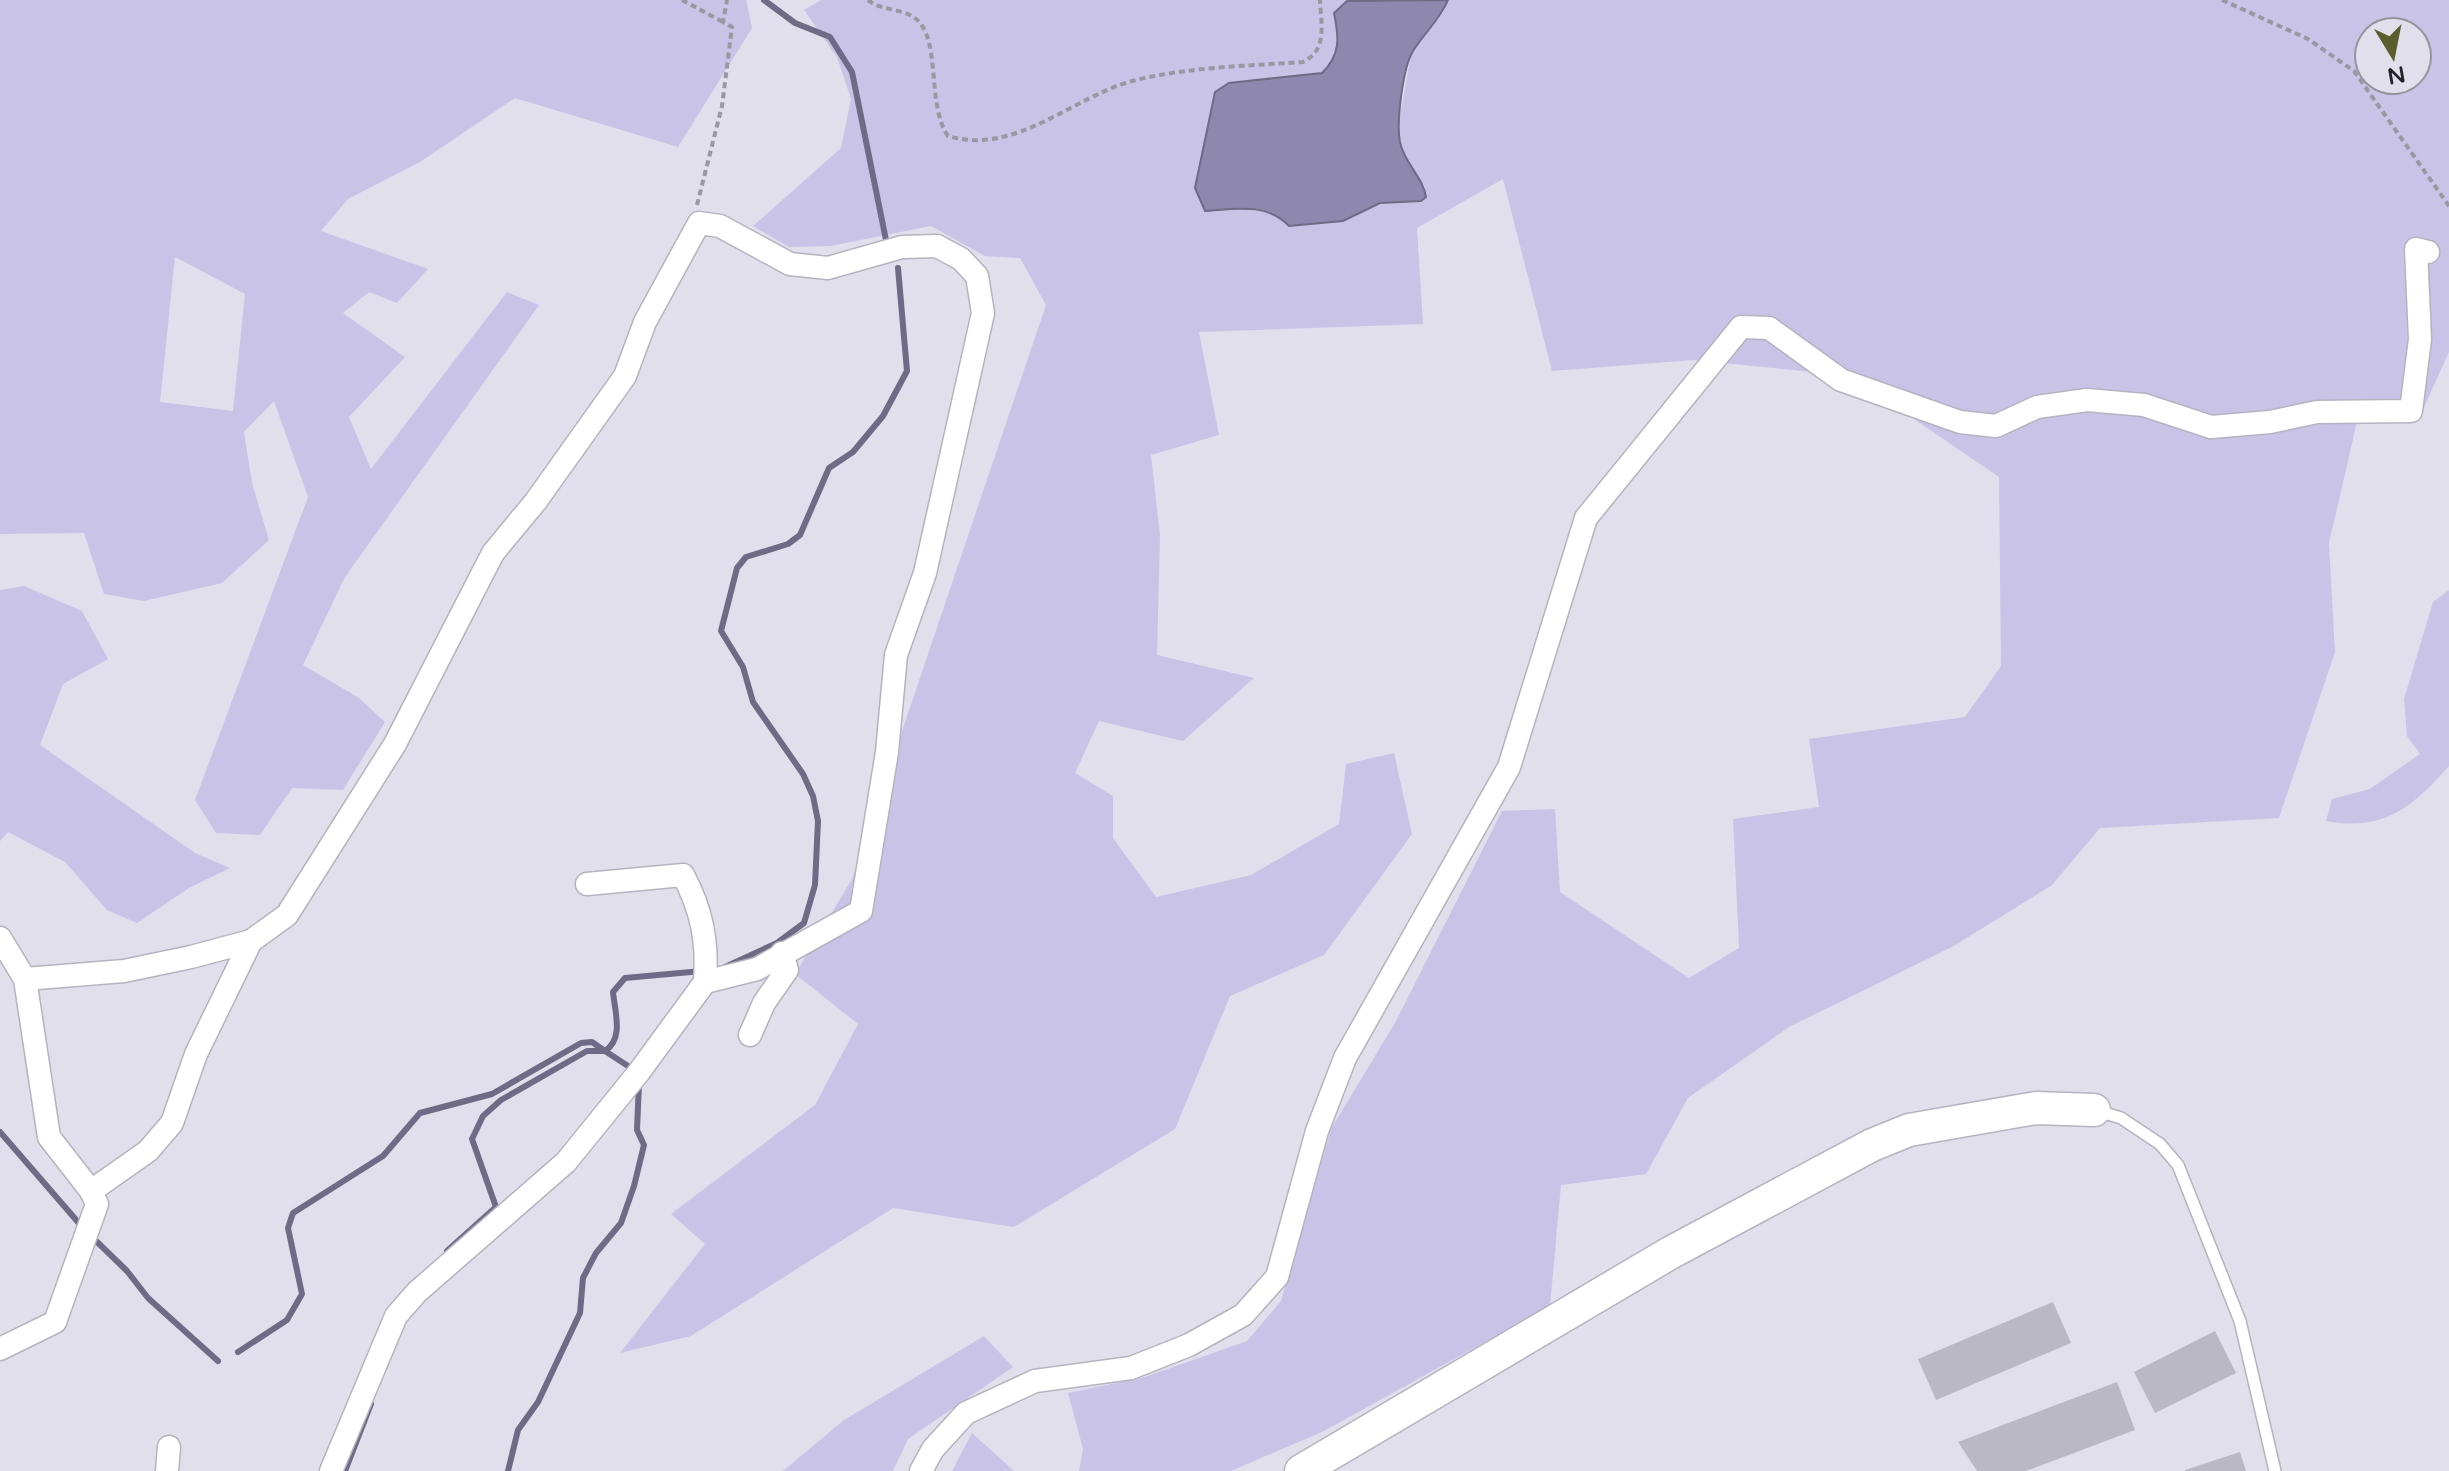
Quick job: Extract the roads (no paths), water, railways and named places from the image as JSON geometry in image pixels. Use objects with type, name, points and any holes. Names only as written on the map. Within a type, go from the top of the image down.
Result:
[{"type":"street","points":[[25,979],[124,971],[251,941],[287,915],[395,744],[493,553],[536,501],[625,376],[645,322],[699,223],[720,226],[790,264],[815,267],[846,265],[867,255],[902,247],[937,246],[961,259],[977,276],[983,313],[925,573],[896,655],[887,752],[861,911],[757,969],[706,973]]},
{"type":"street","points":[[921,1471],[933,1449],[966,1413],[1035,1381],[1131,1368],[1189,1345],[1243,1315],[1277,1277],[1317,1131],[1345,1058],[1509,767],[1586,518],[1741,327],[1769,328],[1841,380],[1960,422],[1996,426],[2037,407],[2087,400],[2144,405],[2211,427],[2270,422],[2317,412],[2411,411],[2420,339],[2416,249],[2428,252]]},
{"type":"street","points":[[331,1471],[396,1316],[417,1292],[566,1162],[635,1077],[706,973],[707,948],[698,903],[683,875],[587,884]]},
{"type":"street","points":[[0,938],[25,979],[49,1137],[91,1191],[97,1204],[90,1233],[55,1322],[38,1334],[0,1349]]},
{"type":"street","points":[[91,1191],[148,1151],[172,1123],[196,1054],[251,941]]},
{"type":"street","points":[[750,1035],[764,1003],[787,970],[782,953]]},
{"type":"street","points":[[1301,1471],[1670,1253],[1872,1145],[1909,1130],[2036,1108],[2094,1110]]},
{"type":"street","points":[[167,1471],[169,1447]]},
{"type":"lane","points":[[2094,1110],[2121,1118],[2160,1144],[2178,1165],[2240,1321],[2275,1471]]},
{"type":"waterway","points":[[764,0],[795,23],[830,37],[852,72],[886,240]]},
{"type":"waterway","points":[[725,967],[777,943],[804,923],[815,885],[818,821],[813,796],[803,774],[753,702],[743,667],[721,631],[737,568],[746,557],[788,544],[800,535],[829,468],[853,452],[883,416],[907,371],[898,268]]},
{"type":"waterway","points":[[633,1073],[628,1066],[605,1051],[615,1040],[613,992],[625,978],[702,971]]},
{"type":"waterway","points":[[238,1352],[287,1320],[302,1294],[288,1228],[293,1213],[383,1156],[420,1113],[492,1094],[581,1043],[592,1042],[605,1051]]},
{"type":"waterway","points":[[447,1251],[496,1207],[472,1139],[483,1116],[501,1100],[587,1051],[605,1051]]},
{"type":"waterway","points":[[508,1471],[518,1430],[538,1402],[580,1313],[583,1278],[596,1253],[621,1223],[634,1186],[644,1145],[637,1130],[639,1083]]},
{"type":"waterway","points":[[0,1132],[84,1229]]},
{"type":"waterway","points":[[92,1237],[127,1271],[148,1298],[218,1361]]},
{"type":"waterway","points":[[345,1471],[371,1404]]}]
